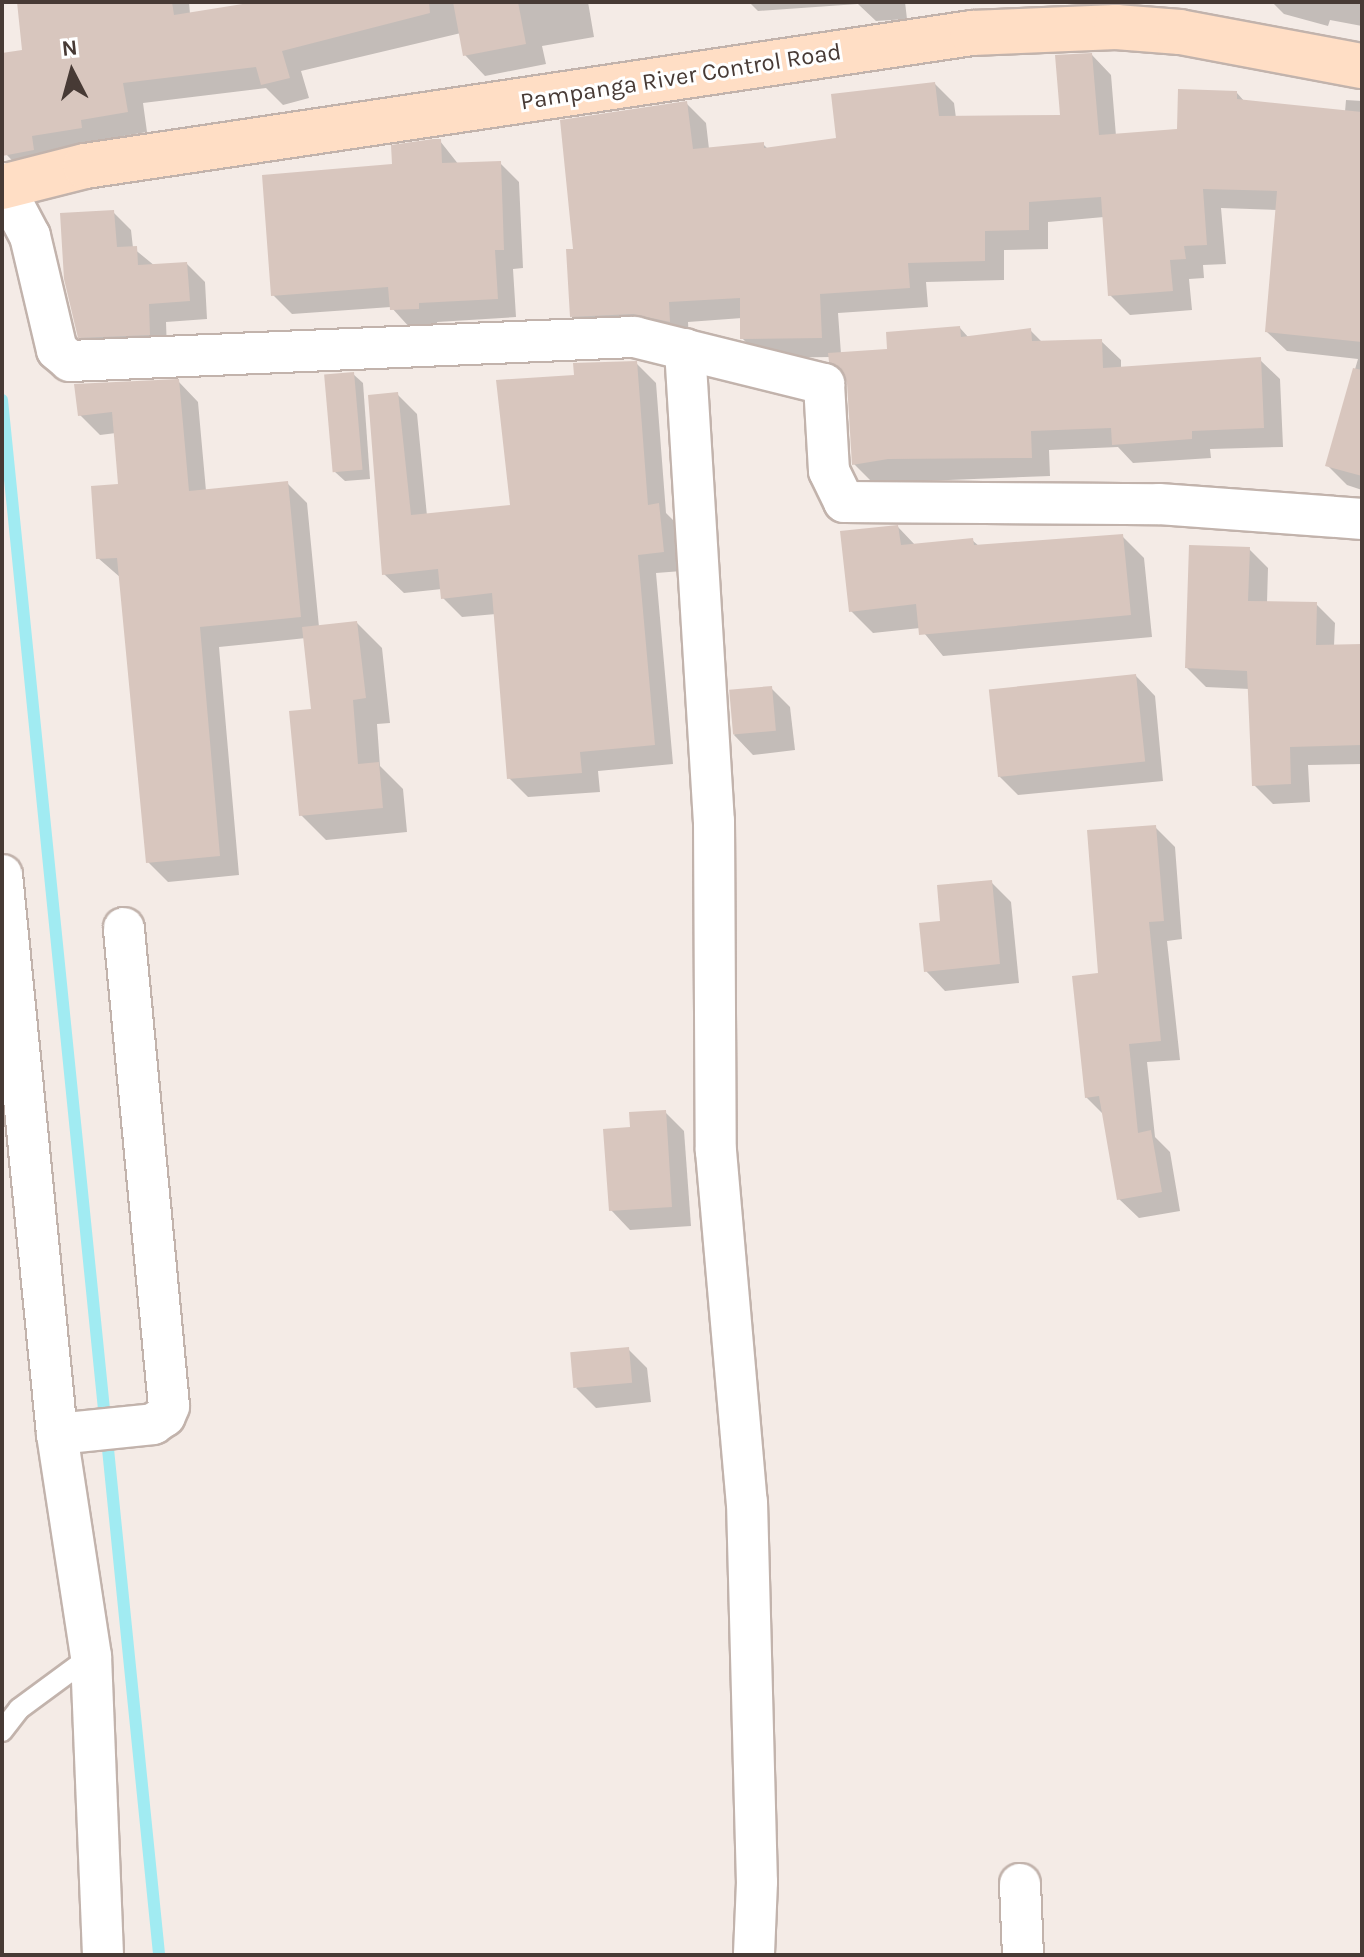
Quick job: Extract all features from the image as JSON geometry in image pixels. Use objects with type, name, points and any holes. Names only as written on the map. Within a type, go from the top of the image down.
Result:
[{"type":"main road","name":"Pampanga River Control Road","points":[[3,186],[85,166],[972,33],[1116,27],[1180,32],[1362,66]]},
{"type":"street","points":[[3,186],[30,236],[57,350],[70,361],[634,337],[824,384],[829,471],[844,502],[1159,504],[1362,519]]},
{"type":"street","points":[[685,349],[714,821],[716,1151],[747,1502],[757,1882],[754,1955]]},
{"type":"street","points":[[2,875],[91,1656],[103,1955]]},
{"type":"street","points":[[65,1433],[153,1424],[165,1416],[169,1406],[124,928]]},
{"type":"street","points":[[1020,1884],[1023,1955]]},
{"type":"lane","points":[[2,1731],[19,1709],[91,1656]]},
{"type":"building","points":[[17,2],[172,2],[174,15],[255,2],[429,2],[430,13],[282,51],[290,78],[261,85],[256,67],[123,83],[128,112],[81,120],[82,128],[32,136],[34,150],[2,156],[2,53],[22,50]]},
{"type":"building","points":[[453,2],[518,2],[526,44],[463,56]]},
{"type":"building","points":[[1092,53],[1099,135],[1177,129],[1178,89],[1237,91],[1237,99],[1362,112],[1362,342],[1265,332],[1277,191],[1203,189],[1207,245],[1184,246],[1186,259],[1170,260],[1173,291],[1108,296],[1101,197],[1029,202],[1029,230],[985,231],[985,261],[908,263],[910,288],[820,294],[822,338],[740,339],[740,298],[669,302],[670,322],[633,314],[570,317],[566,249],[573,249],[560,120],[687,101],[693,149],[764,142],[764,148],[836,138],[831,94],[935,82],[939,116],[1060,115],[1055,55]]},
{"type":"building","points":[[441,139],[442,163],[501,161],[504,250],[495,250],[498,299],[419,303],[419,309],[390,310],[388,287],[271,296],[262,175],[392,164],[391,145]]},
{"type":"building","points":[[114,210],[117,247],[137,246],[138,265],[187,262],[190,301],[149,304],[150,335],[78,338],[64,279],[60,213]]},
{"type":"building","points":[[960,326],[961,337],[1031,328],[1032,341],[1102,339],[1103,368],[1261,357],[1264,428],[1192,431],[1192,439],[1112,445],[1111,428],[1031,431],[1032,458],[888,459],[852,465],[847,383],[841,369],[829,362],[828,353],[887,349],[886,332]]},
{"type":"building","points":[[637,361],[648,505],[659,503],[664,552],[638,555],[655,745],[580,752],[582,773],[507,779],[492,593],[441,599],[438,569],[382,575],[368,395],[398,392],[411,515],[510,505],[496,380],[574,375],[573,363]]},
{"type":"building","points":[[1353,368],[1362,370],[1362,476],[1325,466]]},
{"type":"building","points":[[354,372],[363,470],[333,472],[324,375]]},
{"type":"building","points":[[179,379],[189,491],[288,481],[301,617],[200,627],[220,856],[146,863],[117,558],[96,559],[91,486],[118,484],[112,412],[78,416],[74,384]]},
{"type":"building","points":[[898,525],[901,545],[973,538],[974,545],[1123,534],[1131,615],[919,635],[916,604],[849,612],[840,531]]},
{"type":"building","points":[[1189,545],[1250,547],[1248,601],[1317,602],[1316,645],[1362,644],[1362,745],[1290,747],[1291,784],[1252,786],[1247,671],[1185,668]]},
{"type":"building","points":[[357,621],[366,698],[353,700],[358,764],[379,762],[383,808],[299,816],[289,711],[311,709],[302,627]]},
{"type":"building","points":[[1136,674],[1145,762],[998,777],[989,689]]},
{"type":"building","points":[[772,686],[776,731],[733,735],[729,690]]},
{"type":"building","points":[[1156,825],[1164,921],[1149,922],[1161,1041],[1129,1044],[1138,1133],[1151,1130],[1162,1192],[1117,1200],[1099,1096],[1085,1098],[1072,976],[1098,973],[1087,830]]},
{"type":"building","points":[[992,880],[1000,964],[924,972],[919,923],[940,921],[937,885]]},
{"type":"building","points":[[666,1110],[672,1207],[609,1211],[603,1129],[630,1127],[629,1112]]},
{"type":"building","points":[[629,1347],[632,1383],[573,1388],[570,1352]]},
{"type":"waterway","points":[[2,400],[159,1955]]}]
